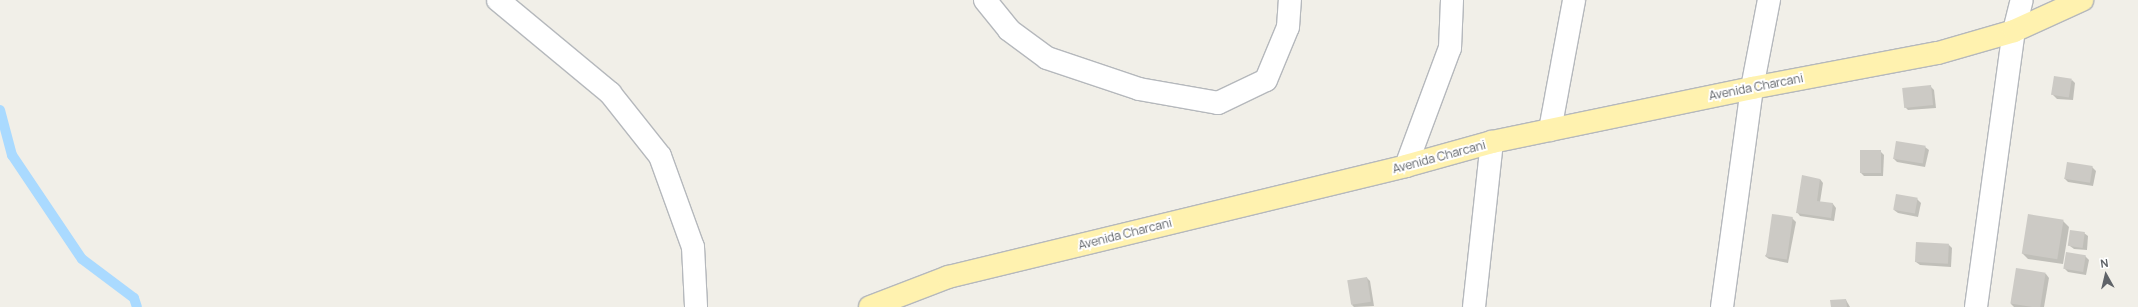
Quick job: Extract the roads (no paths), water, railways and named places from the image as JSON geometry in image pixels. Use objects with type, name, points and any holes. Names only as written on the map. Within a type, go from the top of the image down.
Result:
[{"type":"main road","name":"Avenida Charcani","points":[[870,307],[948,277],[1406,166],[1492,142],[1752,88],[1938,53],[2014,31],[2082,0]]},
{"type":"street","points":[[498,0],[610,93],[660,156],[693,247],[696,307]]},
{"type":"street","points":[[985,0],[1009,30],[1047,58],[1139,89],[1218,102],[1266,80],[1288,27],[1290,0]]},
{"type":"street","points":[[1406,166],[1450,48],[1452,0]]},
{"type":"street","points":[[1550,130],[1574,0]]},
{"type":"street","points":[[1722,307],[1752,88],[1769,0]]},
{"type":"street","points":[[1976,307],[2014,31],[2022,0]]},
{"type":"street","points":[[1474,307],[1492,142]]},
{"type":"waterway","points":[[0,110],[12,155],[82,259],[134,298],[137,307]]}]
